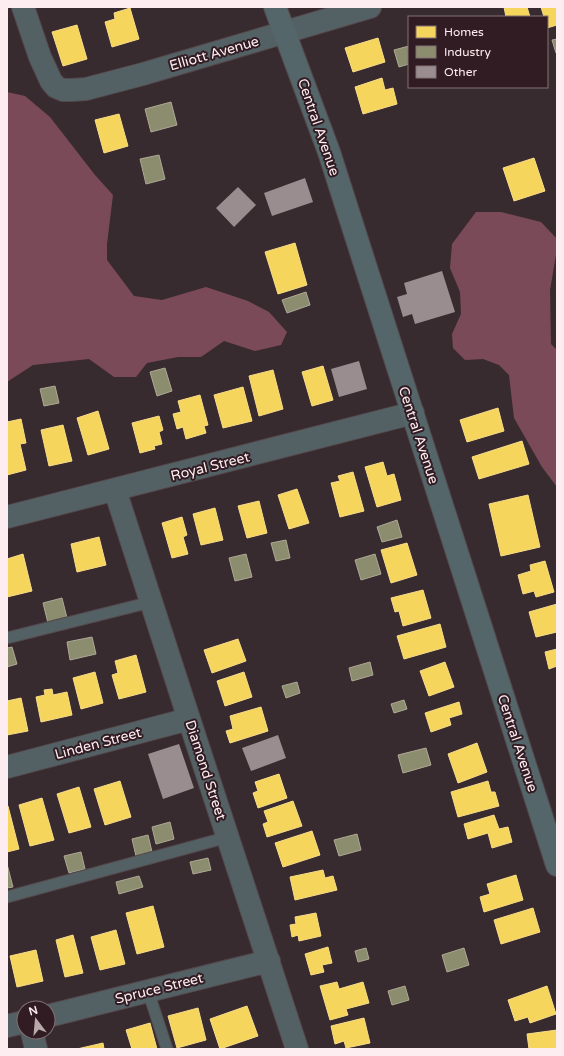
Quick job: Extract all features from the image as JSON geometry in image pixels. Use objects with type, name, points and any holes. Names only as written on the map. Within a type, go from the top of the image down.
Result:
[{"type":"street","name":"Elliott Avenue","points":[[23,7],[40,57],[51,81],[56,87],[63,90],[86,89],[143,74],[370,7]]},
{"type":"street","name":"Central Avenue","points":[[275,7],[329,152],[557,865]]},
{"type":"street","name":"Royal Street","points":[[7,517],[413,413]]},
{"type":"street","name":"Diamond Street","points":[[115,490],[297,1049]]},
{"type":"street","name":"Linden Street","points":[[7,767],[189,719]]},
{"type":"street","name":"Spruce Street","points":[[56,1014],[269,961]]},
{"type":"lane","points":[[7,638],[151,602]]},
{"type":"lane","points":[[7,897],[228,837]]},
{"type":"lane","points":[[148,991],[167,1049]]},
{"type":"shaded area","points":[[7,92],[25,96],[50,117],[95,175],[113,195],[107,244],[107,260],[134,296],[162,300],[206,287],[248,301],[269,312],[287,332],[281,345],[255,351],[224,341],[201,357],[178,357],[147,363],[136,377],[114,377],[89,359],[33,365],[7,382]]},
{"type":"shaded area","points":[[476,212],[501,212],[541,222],[557,239],[557,249],[550,290],[551,344],[557,350],[557,487],[542,467],[514,418],[509,375],[499,365],[483,359],[465,360],[453,348],[452,334],[461,314],[460,292],[450,268],[452,244]]},
{"type":"building: Homes","points":[[504,7],[527,7],[530,16],[506,16]]},
{"type":"building: Homes","points":[[541,7],[557,7],[557,25],[548,28],[548,16],[544,16]]},
{"type":"building: Homes","points":[[130,8],[139,39],[112,47],[105,22],[115,19],[114,13]]},
{"type":"building: Homes","points":[[77,25],[87,59],[63,66],[52,32]]},
{"type":"building: Homes","points":[[378,38],[385,62],[353,72],[345,48]]},
{"type":"building: Homes","points":[[382,78],[385,90],[393,88],[397,104],[363,114],[355,87]]},
{"type":"building: Homes","points":[[119,114],[128,146],[104,153],[95,120]]},
{"type":"building: Homes","points":[[534,158],[545,191],[514,201],[503,168]]},
{"type":"building: Homes","points":[[295,243],[307,285],[278,294],[265,252]]},
{"type":"building: Homes","points":[[323,366],[333,400],[312,406],[302,372]]},
{"type":"building: Homes","points":[[273,370],[283,409],[259,416],[249,376]]},
{"type":"building: Homes","points":[[243,387],[252,421],[223,428],[214,395]]},
{"type":"building: Homes","points":[[200,395],[208,425],[204,426],[206,433],[186,439],[183,427],[177,429],[173,414],[181,412],[178,401]]},
{"type":"building: Homes","points":[[498,408],[504,431],[467,442],[460,420]]},
{"type":"building: Homes","points":[[98,411],[109,449],[88,455],[77,418]]},
{"type":"building: Homes","points":[[159,416],[163,430],[159,432],[162,444],[154,446],[155,449],[140,453],[132,423]]},
{"type":"building: Homes","points":[[21,419],[26,443],[20,444],[26,470],[7,475],[7,422]]},
{"type":"building: Homes","points":[[63,425],[72,461],[49,466],[41,430]]},
{"type":"building: Homes","points":[[522,441],[529,464],[479,479],[472,457]]},
{"type":"building: Homes","points":[[383,462],[387,476],[394,474],[401,500],[377,507],[365,467]]},
{"type":"building: Homes","points":[[353,472],[364,511],[340,517],[331,483],[340,481],[338,476]]},
{"type":"building: Homes","points":[[297,489],[309,523],[289,529],[278,495]]},
{"type":"building: Homes","points":[[528,495],[540,547],[501,556],[489,504]]},
{"type":"building: Homes","points":[[259,501],[267,533],[247,538],[238,506]]},
{"type":"building: Homes","points":[[215,508],[223,540],[201,545],[193,514]]},
{"type":"building: Homes","points":[[182,517],[187,535],[183,537],[188,554],[172,558],[162,523]]},
{"type":"building: Homes","points":[[99,537],[106,565],[77,572],[71,544]]},
{"type":"building: Homes","points":[[407,543],[417,575],[391,583],[381,550]]},
{"type":"building: Homes","points":[[23,554],[32,591],[7,597],[7,559]]},
{"type":"building: Homes","points":[[545,561],[554,592],[536,597],[534,591],[523,594],[518,575],[531,571],[530,565]]},
{"type":"building: Homes","points":[[423,590],[431,618],[403,626],[399,611],[395,612],[391,598]]},
{"type":"building: Homes","points":[[557,604],[557,632],[536,637],[529,612]]},
{"type":"building: Homes","points":[[440,624],[446,647],[404,659],[397,636]]},
{"type":"building: Homes","points":[[238,639],[246,661],[212,673],[204,650]]},
{"type":"building: Homes","points":[[557,649],[557,666],[549,669],[545,652]]},
{"type":"building: Homes","points":[[136,655],[146,692],[119,699],[112,675],[118,673],[115,661]]},
{"type":"building: Homes","points":[[445,662],[454,687],[429,696],[420,671]]},
{"type":"building: Homes","points":[[95,672],[103,703],[81,709],[73,678]]},
{"type":"building: Homes","points":[[244,672],[252,697],[225,706],[217,681]]},
{"type":"building: Homes","points":[[52,689],[53,695],[67,692],[72,715],[41,722],[36,697],[45,695],[44,690]]},
{"type":"building: Homes","points":[[21,698],[28,731],[7,735],[7,701]]},
{"type":"building: Homes","points":[[459,702],[462,714],[449,718],[451,725],[431,732],[425,713]]},
{"type":"building: Homes","points":[[261,707],[268,731],[230,743],[226,731],[233,729],[230,716]]},
{"type":"building: Homes","points":[[477,743],[487,772],[458,783],[448,754]]},
{"type":"building: Homes","points":[[279,774],[287,798],[258,808],[253,793],[258,791],[255,782]]},
{"type":"building: Homes","points":[[120,781],[131,817],[105,825],[94,789]]},
{"type":"building: Homes","points":[[488,781],[491,792],[495,792],[499,806],[458,817],[451,792]]},
{"type":"building: Homes","points":[[79,787],[91,827],[69,833],[57,794]]},
{"type":"building: Homes","points":[[42,798],[54,840],[30,846],[19,805]]},
{"type":"building: Homes","points":[[293,801],[302,826],[267,837],[263,824],[268,822],[264,811]]},
{"type":"building: Homes","points":[[7,806],[19,849],[7,852]]},
{"type":"building: Homes","points":[[494,815],[499,829],[508,827],[512,842],[492,848],[488,833],[468,839],[464,824]]},
{"type":"building: Homes","points":[[312,831],[320,855],[283,867],[275,843]]},
{"type":"building: Homes","points":[[323,870],[325,878],[333,876],[337,890],[295,900],[290,877]]},
{"type":"building: Homes","points":[[516,875],[523,900],[484,912],[480,897],[490,894],[487,884]]},
{"type":"building: Homes","points":[[153,906],[164,947],[137,954],[126,913]]},
{"type":"building: Homes","points":[[533,908],[540,932],[501,944],[494,920]]},
{"type":"building: Homes","points":[[316,913],[321,936],[299,941],[298,935],[292,937],[290,925],[296,924],[295,917]]},
{"type":"building: Homes","points":[[116,930],[125,964],[100,970],[91,937]]},
{"type":"building: Homes","points":[[73,935],[83,973],[65,977],[56,940]]},
{"type":"building: Homes","points":[[328,947],[332,963],[322,965],[324,972],[311,975],[305,954]]},
{"type":"building: Homes","points":[[36,950],[43,981],[17,987],[10,956]]},
{"type":"building: Homes","points":[[337,982],[339,989],[363,982],[369,1003],[346,1009],[348,1015],[330,1020],[320,986]]},
{"type":"building: Homes","points":[[547,986],[556,1014],[530,1023],[528,1017],[515,1021],[508,1000]]},
{"type":"building: Homes","points":[[247,1006],[258,1036],[220,1049],[210,1019]]},
{"type":"building: Homes","points":[[198,1008],[206,1040],[177,1048],[168,1016]]},
{"type":"building: Homes","points":[[364,1018],[370,1043],[346,1048],[344,1041],[335,1044],[331,1026]]},
{"type":"building: Homes","points":[[150,1023],[157,1049],[132,1049],[126,1030]]},
{"type":"building: Homes","points":[[557,1030],[557,1049],[529,1049],[527,1034]]},
{"type":"building: Homes","points":[[103,1043],[104,1049],[77,1049]]},
{"type":"building: Industry","points":[[557,39],[557,53],[556,53],[552,40]]},
{"type":"building: Industry","points":[[408,46],[408,64],[399,67],[394,50]]},
{"type":"building: Industry","points":[[171,102],[177,125],[151,132],[145,109]]},
{"type":"building: Industry","points":[[159,155],[165,179],[146,184],[140,159]]},
{"type":"building: Industry","points":[[306,292],[310,305],[287,313],[282,300]]},
{"type":"building: Industry","points":[[165,368],[172,391],[157,396],[150,372]]},
{"type":"building: Industry","points":[[55,386],[59,403],[44,406],[40,389]]},
{"type":"building: Industry","points":[[397,520],[402,537],[382,542],[377,527]]},
{"type":"building: Industry","points":[[286,540],[290,558],[276,561],[271,543]]},
{"type":"building: Industry","points":[[246,554],[252,577],[235,581],[229,558]]},
{"type":"building: Industry","points":[[375,554],[381,574],[361,580],[355,560]]},
{"type":"building: Industry","points":[[62,598],[67,618],[48,623],[43,603]]},
{"type":"building: Industry","points":[[92,637],[96,654],[70,660],[67,642]]},
{"type":"building: Industry","points":[[12,647],[17,664],[7,667],[7,648]]},
{"type":"building: Industry","points":[[370,662],[373,675],[352,681],[349,668]]},
{"type":"building: Industry","points":[[297,682],[300,693],[286,698],[282,686]]},
{"type":"building: Industry","points":[[404,700],[407,709],[394,713],[391,704]]},
{"type":"building: Industry","points":[[426,748],[431,765],[403,773],[398,755]]},
{"type":"building: Industry","points":[[170,822],[174,839],[156,844],[152,827]]},
{"type":"building: Industry","points":[[357,834],[361,850],[339,856],[334,840]]},
{"type":"building: Industry","points":[[148,835],[152,852],[136,856],[132,839]]},
{"type":"building: Industry","points":[[81,852],[85,869],[69,873],[64,856]]},
{"type":"building: Industry","points":[[208,858],[211,870],[193,874],[190,862]]},
{"type":"building: Industry","points":[[7,864],[13,887],[7,888]]},
{"type":"building: Industry","points":[[139,876],[143,887],[119,894],[116,882]]},
{"type":"building: Industry","points":[[366,948],[369,959],[358,962],[355,951]]},
{"type":"building: Industry","points":[[464,948],[469,965],[447,972],[442,955]]},
{"type":"building: Industry","points":[[405,986],[409,1000],[392,1005],[388,991]]},
{"type":"building: Other","points":[[305,178],[313,202],[272,216],[264,193]]},
{"type":"building: Other","points":[[238,187],[256,205],[234,227],[216,208]]},
{"type":"building: Other","points":[[442,271],[455,312],[415,324],[412,314],[403,317],[397,297],[407,294],[404,283]]},
{"type":"building: Other","points":[[359,361],[367,389],[339,397],[331,369]]},
{"type":"building: Other","points":[[278,735],[286,758],[251,771],[242,748]]},
{"type":"building: Other","points":[[179,744],[194,788],[163,799],[148,754]]}]
